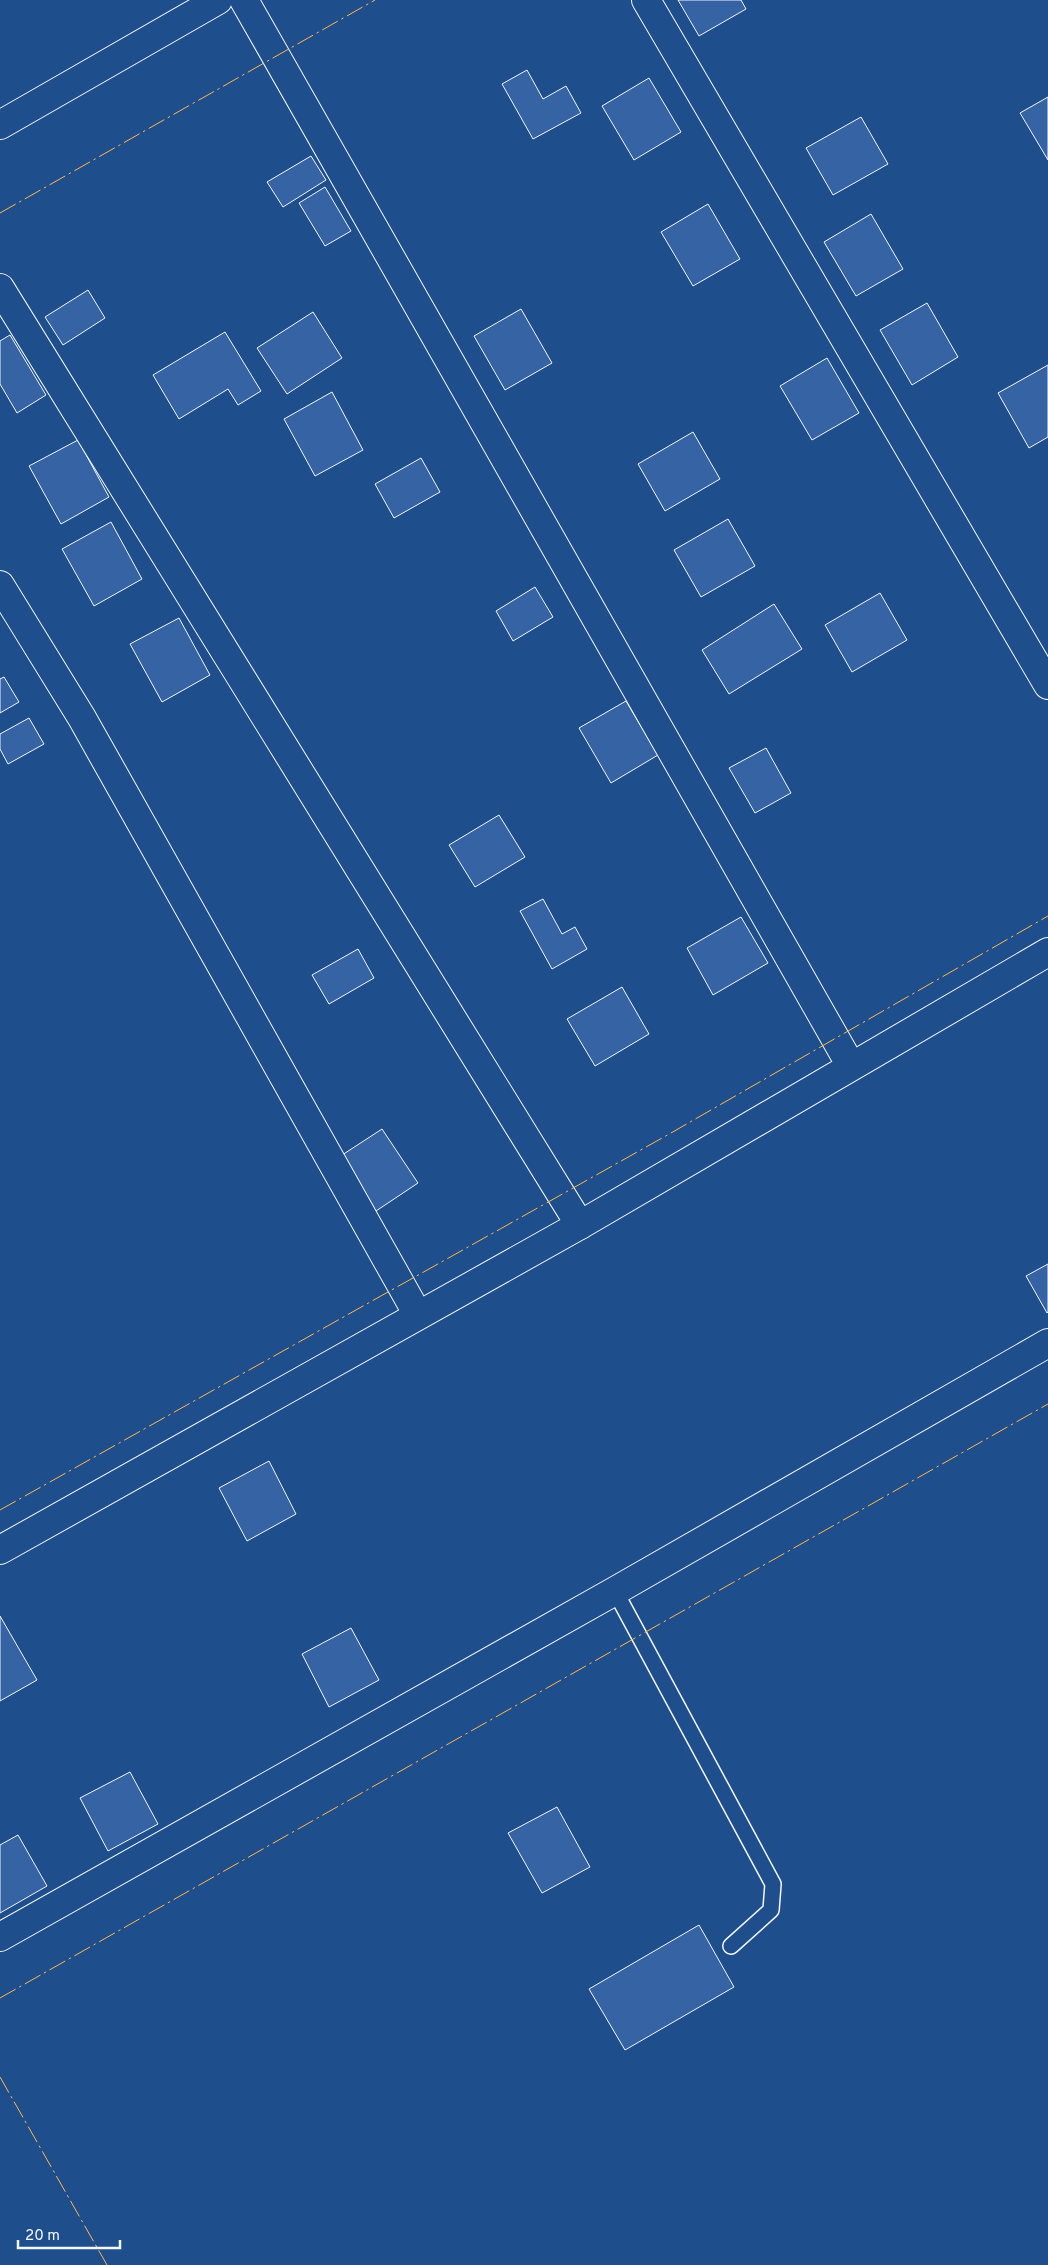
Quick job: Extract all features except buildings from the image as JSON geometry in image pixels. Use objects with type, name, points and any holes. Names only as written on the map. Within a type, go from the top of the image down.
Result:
[{"type":"street","points":[[0,125],[218,0]]},
{"type":"street","points":[[244,0],[850,1066]]},
{"type":"street","points":[[646,0],[1048,685]]},
{"type":"street","points":[[0,288],[580,1225]]},
{"type":"street","points":[[0,585],[82,718],[418,1316]]},
{"type":"street","points":[[0,1550],[580,1225],[1048,952]]},
{"type":"street","points":[[0,1937],[615,1591],[1048,1343]]},
{"type":"lane","points":[[615,1591],[773,1884],[771,1910],[731,1946]]},
{"type":"power","points":[[0,213],[375,0]]},
{"type":"power","points":[[0,1510],[671,1133],[1048,916]]},
{"type":"power","points":[[0,1998],[1048,1404]]},
{"type":"power","points":[[0,2077],[107,2265]]}]
